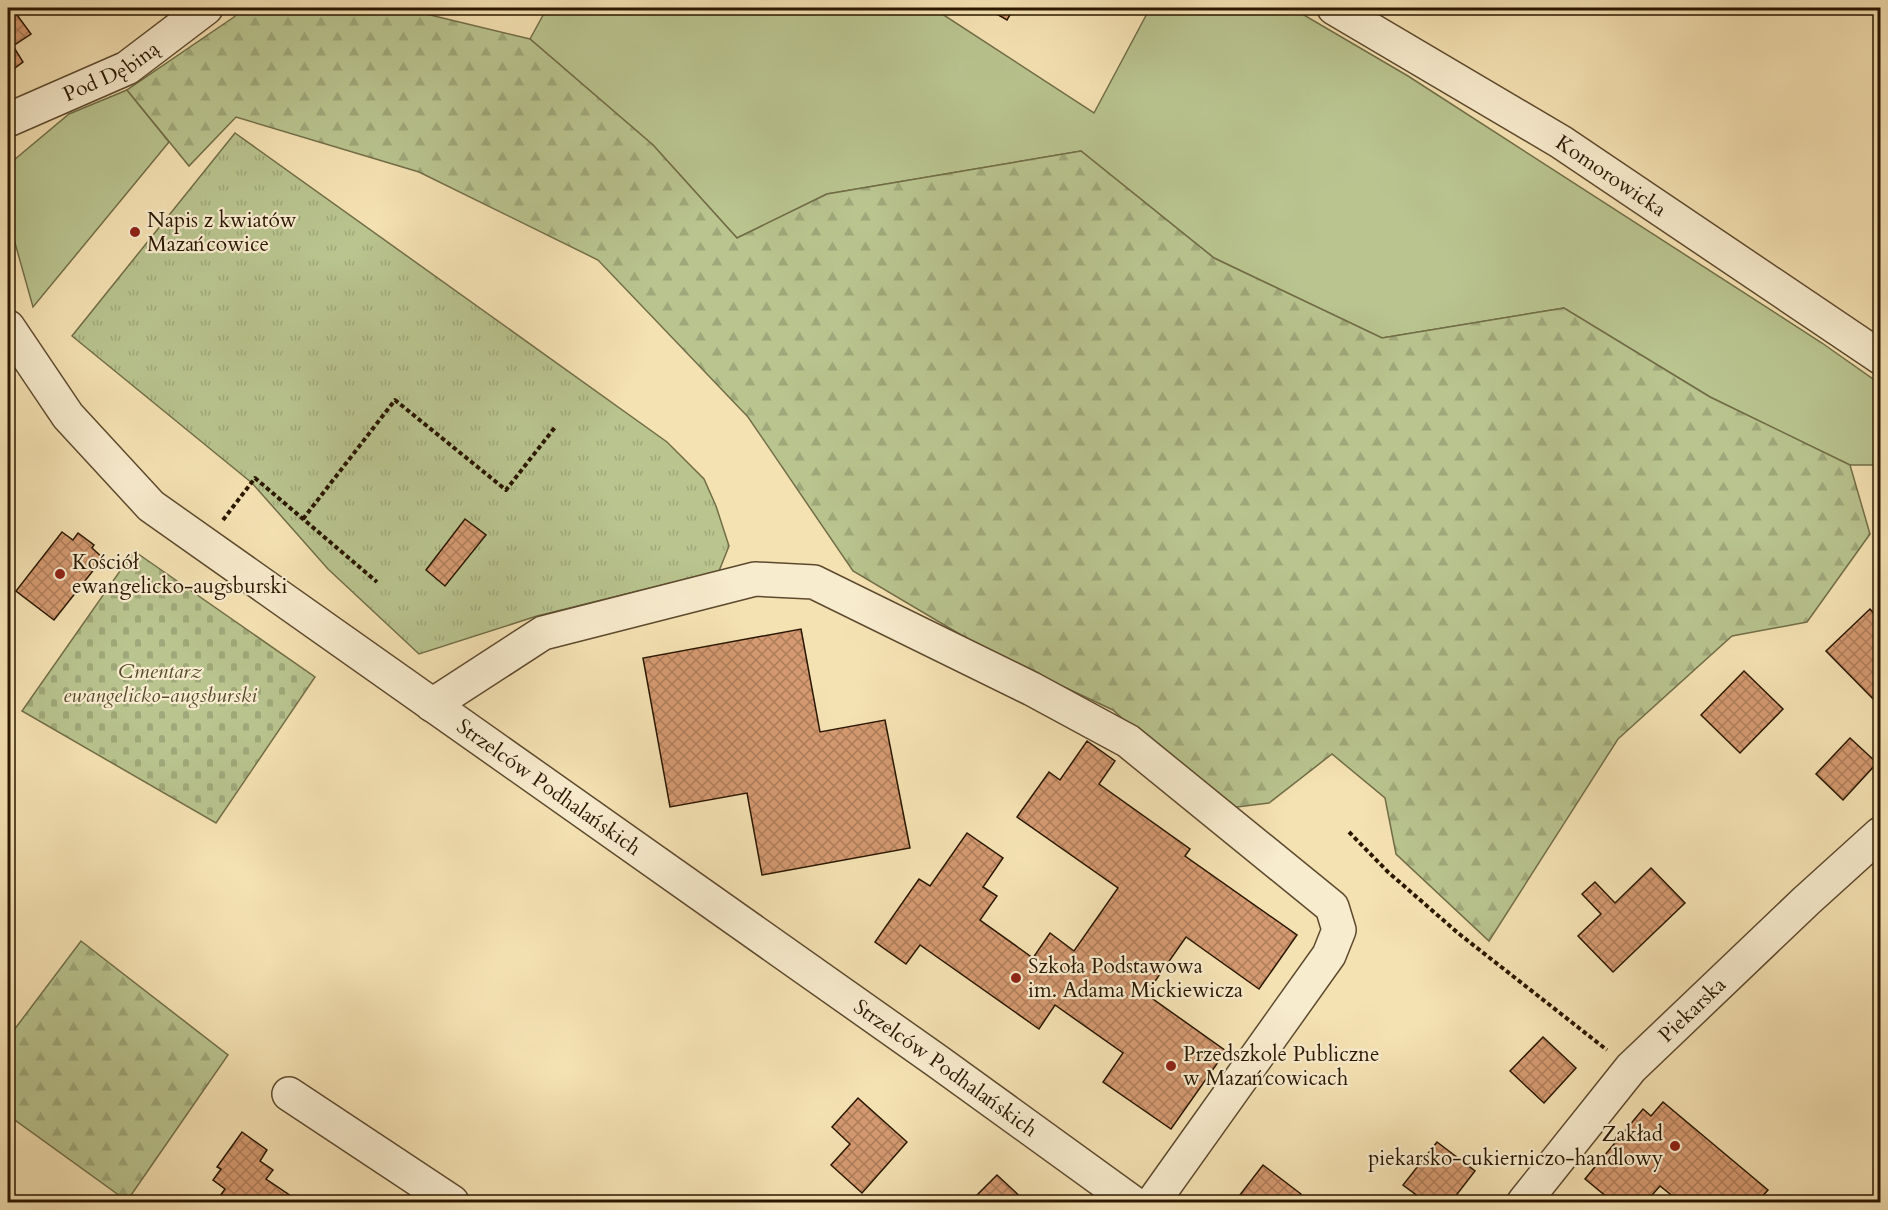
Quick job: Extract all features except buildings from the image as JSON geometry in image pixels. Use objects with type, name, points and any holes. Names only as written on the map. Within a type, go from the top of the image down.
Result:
[{"type":"street","name":"Pod Dębiną","points":[[8,120],[127,68],[206,8]]},
{"type":"street","name":"Komorowicka","points":[[1334,8],[1561,142],[1881,357]]},
{"type":"street","name":"Strzelców Podhalańskich","points":[[8,327],[68,417],[151,506],[937,1061],[1132,1203]]},
{"type":"street","points":[[432,705],[543,633],[755,579],[814,582],[1032,689],[1128,741],[1332,907],[1339,930],[1329,954],[1153,1203]]},
{"type":"street","name":"Piekarska","points":[[1524,1203],[1631,1068],[1806,901],[1881,834]]},
{"type":"street","points":[[290,1094],[452,1203]]},
{"type":"path","points":[[303,519],[395,400],[506,490],[556,426]]},
{"type":"path","points":[[204,544],[255,478],[377,582]]},
{"type":"path","points":[[1349,832],[1388,872],[1458,933],[1631,1068]]},
{"type":"green space","points":[[243,8],[410,8],[422,13],[530,39],[653,145],[737,238],[827,194],[1081,151],[1214,258],[1382,338],[1564,308],[1710,397],[1850,465],[1870,534],[1807,622],[1732,636],[1618,739],[1489,941],[1396,854],[1385,798],[1332,754],[1269,803],[1221,809],[1113,710],[990,652],[853,571],[748,417],[598,260],[419,172],[236,117],[189,166],[127,90],[234,17]]},
{"type":"green space","points":[[547,8],[933,8],[1094,113],[1150,8],[1292,8],[1408,76],[1822,343],[1880,384],[1880,465],[1850,465],[1710,397],[1564,308],[1382,338],[1214,258],[1081,151],[827,194],[737,238],[653,145],[530,39]]},
{"type":"green space","points":[[127,90],[169,142],[33,307],[8,218],[8,165],[69,114]]},
{"type":"green space","points":[[235,133],[667,442],[704,479],[716,506],[729,546],[719,571],[537,616],[419,654],[328,569],[252,483],[72,336]]},
{"type":"green space","name":"Cmentarz ewangelicko-augsburski","points":[[134,551],[315,677],[216,823],[22,711]]},
{"type":"green space","points":[[81,941],[228,1055],[127,1201],[8,1115],[8,1038]]},
{"type":"place","name":"Napis z kwiatów Mazańcowice","points":[[135,232]]},
{"type":"place","name":"Kościół ewangelicko-augsburski","points":[[60,574]]},
{"type":"place","name":"Szkoła Podstawowa im. Adama Mickiewicza","points":[[1016,978]]},
{"type":"place","name":"Przedszkole Publiczne w Mazańcowicach","points":[[1171,1066]]},
{"type":"place","name":"Zakład piekarsko-cukierniczo-handlowy","points":[[1675,1146]]}]
